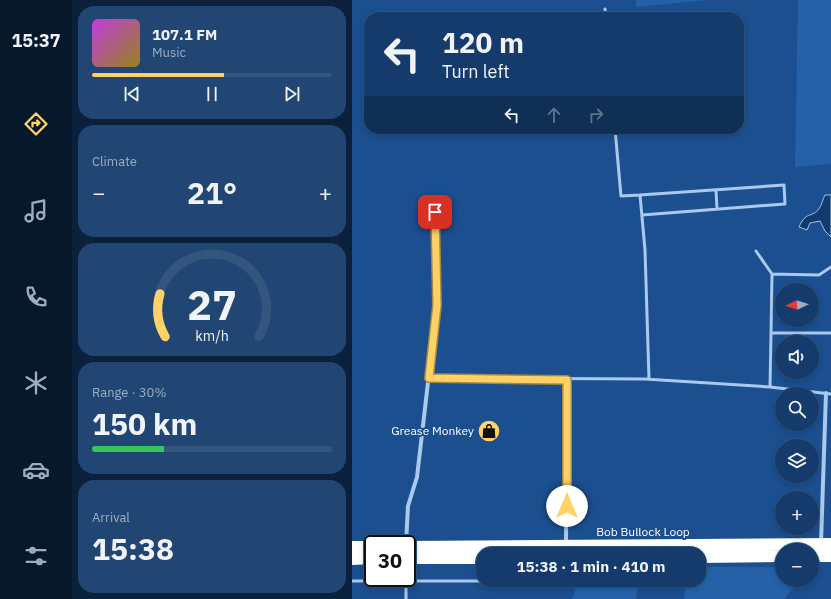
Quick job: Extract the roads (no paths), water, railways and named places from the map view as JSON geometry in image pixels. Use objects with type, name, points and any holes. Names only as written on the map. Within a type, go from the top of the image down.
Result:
[{"type":"highway","name":"Bob Bullock Loop","points":[[615,547],[826,544]]},
{"type":"highway","name":"Bob Bullock Loop","points":[[416,545],[476,547]]},
{"type":"highway","points":[[706,557],[775,556]]},
{"type":"highway","points":[[819,556],[831,556]]},
{"type":"highway","points":[[352,559],[364,558]]},
{"type":"highway","points":[[416,558],[476,558]]},
{"type":"street","points":[[407,535],[408,506],[417,477],[437,305],[435,212]]},
{"type":"street","points":[[567,380],[568,547]]},
{"type":"street","points":[[826,544],[829,394]]},
{"type":"lane","points":[[615,134],[621,196],[784,185],[786,204],[642,215]]},
{"type":"lane","points":[[716,190],[717,209]]},
{"type":"lane","points":[[640,195],[645,250],[649,379]]},
{"type":"lane","points":[[756,251],[772,274],[770,387]]},
{"type":"lane","points":[[772,274],[819,275],[831,267]]},
{"type":"lane","points":[[771,333],[831,333]]},
{"type":"lane","points":[[429,378],[567,380],[649,379],[770,387],[829,394]]},
{"type":"lane","points":[[416,580],[476,580]]},
{"type":"lane","points":[[352,581],[364,581]]},
{"type":"lane","points":[[406,587],[406,599]]},
{"type":"place","name":"Grease Monkey","points":[[489,431]]}]
